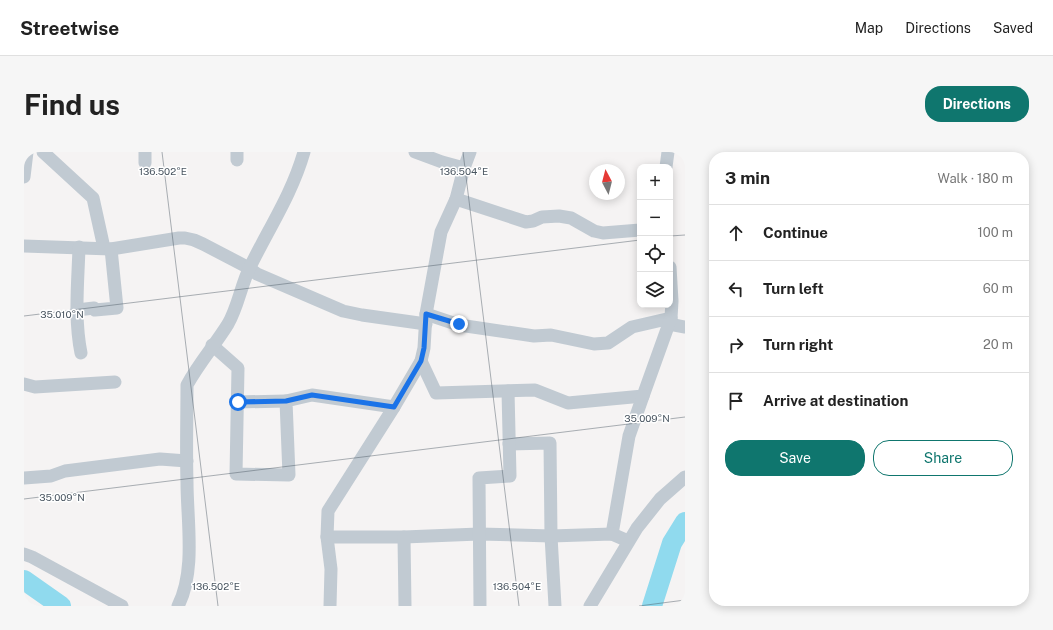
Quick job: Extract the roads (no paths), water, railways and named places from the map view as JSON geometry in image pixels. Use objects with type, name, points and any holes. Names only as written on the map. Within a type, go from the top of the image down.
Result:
[{"type":"street","points":[[24,176],[26,152]]},
{"type":"street","points":[[44,152],[93,198],[108,248],[117,308],[77,310]]},
{"type":"street","points":[[178,606],[182,600],[188,566],[189,544],[187,385],[194,372],[228,323],[250,268],[287,198],[298,172],[304,152]]},
{"type":"street","points":[[415,152],[464,168]]},
{"type":"street","points":[[330,606],[331,569],[327,537],[328,512],[421,361],[424,348],[426,319],[441,232],[456,199],[470,152]]},
{"type":"street","points":[[666,164],[668,152]]},
{"type":"street","points":[[456,199],[526,222],[542,217],[559,216],[571,218],[603,233],[637,230]]},
{"type":"street","points":[[24,246],[108,248],[179,238],[190,239],[250,268],[257,274],[343,311],[362,315],[426,319],[534,336],[551,335],[602,345],[614,341],[632,327],[670,321],[685,328]]},
{"type":"street","points":[[78,247],[77,310],[78,339],[81,353]]},
{"type":"street","points":[[612,534],[629,436],[670,321],[672,301],[670,272]]},
{"type":"street","points":[[212,345],[238,368],[236,474],[289,475],[286,401]]},
{"type":"street","points":[[421,361],[436,393],[535,390],[568,403],[643,396]]},
{"type":"street","points":[[24,384],[35,387],[115,382]]},
{"type":"street","points":[[480,606],[479,478],[510,476],[508,391]]},
{"type":"street","points":[[238,402],[286,401],[312,395],[394,407]]},
{"type":"street","points":[[509,444],[550,443],[551,536],[555,606]]},
{"type":"street","points":[[24,478],[51,476],[65,471],[160,459],[187,461]]},
{"type":"street","points":[[590,606],[628,541],[660,499],[685,478]]},
{"type":"street","points":[[327,537],[404,537],[479,534],[551,536],[612,534],[628,541]]},
{"type":"street","points":[[404,537],[405,606]]},
{"type":"street","points":[[24,554],[122,606]]},
{"type":"waterway","points":[[652,606],[672,543],[685,522]]},
{"type":"waterway","points":[[24,580],[61,606]]}]
